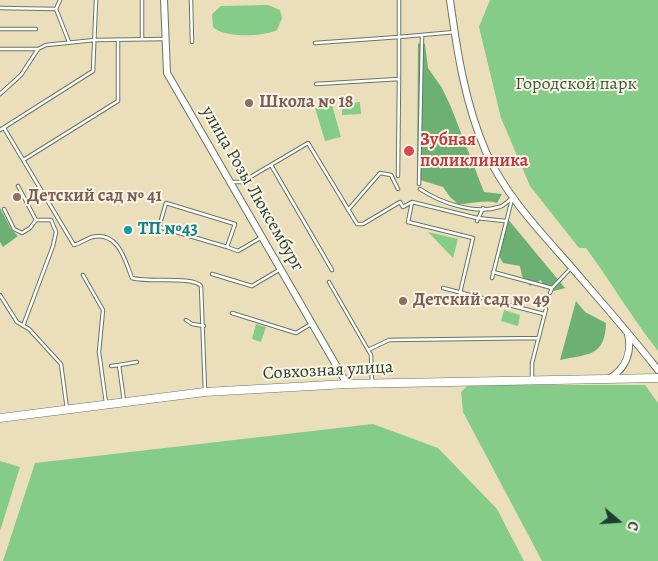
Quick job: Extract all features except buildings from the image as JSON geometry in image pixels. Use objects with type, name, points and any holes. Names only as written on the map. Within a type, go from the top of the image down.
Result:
[{"type":"main road","name":"Совхозная улица","points":[[0,418],[205,392],[372,383],[658,378]]},
{"type":"street","name":"улица Розы Люксембург","points":[[164,0],[167,73],[347,384]]},
{"type":"street","points":[[450,0],[463,77],[477,128],[486,152],[513,197],[658,370]]},
{"type":"street","points":[[610,378],[620,370],[627,360],[630,346],[627,332]]},
{"type":"lane","points":[[60,0],[56,9],[69,42]]},
{"type":"lane","points":[[0,130],[93,70],[96,0]]},
{"type":"lane","points":[[142,0],[142,39]]},
{"type":"lane","points":[[191,0],[192,42]]},
{"type":"lane","points":[[398,176],[399,0]]},
{"type":"lane","points":[[0,8],[56,9]]},
{"type":"lane","points":[[0,29],[36,29]]},
{"type":"lane","points":[[314,43],[422,37],[455,32]]},
{"type":"lane","points":[[419,184],[422,37]]},
{"type":"lane","points":[[0,49],[38,48],[46,45],[95,40],[165,39]]},
{"type":"lane","points":[[24,159],[118,101],[118,40]]},
{"type":"lane","points":[[0,94],[21,75],[38,48]]},
{"type":"lane","points":[[316,84],[399,79]]},
{"type":"lane","points":[[4,128],[74,245],[92,237],[116,243],[123,254],[132,278],[145,282],[189,280],[199,283],[202,290],[204,326],[205,392]]},
{"type":"lane","points":[[230,182],[242,182],[308,143],[355,223],[361,224],[400,202],[403,207],[412,202],[477,219],[505,221]]},
{"type":"lane","points":[[271,164],[332,270]]},
{"type":"lane","points":[[348,210],[380,173],[392,175],[398,189]]},
{"type":"lane","points":[[18,186],[36,220]]},
{"type":"lane","points":[[420,189],[429,195],[459,206],[501,207],[513,197]]},
{"type":"lane","points":[[492,278],[505,221],[513,197]]},
{"type":"lane","points":[[412,202],[408,222],[473,238]]},
{"type":"lane","points":[[227,247],[234,224],[166,203],[159,227],[238,251],[262,237]]},
{"type":"lane","points":[[477,219],[483,208]]},
{"type":"lane","points":[[4,209],[14,229],[22,233],[30,228],[36,220]]},
{"type":"lane","points":[[23,326],[38,290],[56,232],[52,220],[36,220]]},
{"type":"lane","points":[[460,293],[474,234]]},
{"type":"lane","points":[[550,293],[552,288],[572,268]]},
{"type":"lane","points":[[212,274],[252,286],[281,269]]},
{"type":"lane","points":[[494,272],[552,288]]},
{"type":"lane","points":[[83,275],[103,310],[99,352],[106,405]]},
{"type":"lane","points":[[329,282],[368,350],[372,361],[372,383]]},
{"type":"lane","points":[[443,288],[544,314]]},
{"type":"lane","points":[[486,300],[488,294]]},
{"type":"lane","points":[[0,295],[17,322],[61,364],[67,410]]},
{"type":"lane","points":[[532,380],[532,363],[546,309]]},
{"type":"lane","points":[[232,313],[296,333],[312,323]]},
{"type":"lane","points":[[186,320],[192,324],[204,326]]},
{"type":"lane","points":[[368,350],[389,340],[538,338]]},
{"type":"lane","points":[[111,366],[137,362]]},
{"type":"lane","points":[[119,365],[124,403]]},
{"type":"green space","name":"Городской парк","points":[[490,0],[658,0],[658,351],[586,248],[579,248],[530,186],[501,118],[479,27]]},
{"type":"green space","points":[[268,5],[280,10],[282,18],[277,30],[263,34],[234,35],[218,31],[213,27],[212,14],[221,6]]},
{"type":"green space","points":[[422,42],[425,44],[428,68],[442,88],[451,107],[484,192],[502,194],[497,203],[458,204],[443,187],[417,179],[418,44]]},
{"type":"green space","points":[[360,102],[361,114],[342,115],[342,104]]},
{"type":"green space","points":[[332,105],[341,137],[325,141],[315,108]]},
{"type":"green space","points":[[0,208],[11,229],[18,236],[3,247],[0,242]]},
{"type":"green space","points":[[507,218],[565,288],[554,291],[544,287],[541,280],[530,286],[522,276],[520,266],[503,263],[499,256]]},
{"type":"green space","points":[[428,232],[458,239],[453,258]]},
{"type":"green space","points":[[576,301],[585,312],[606,323],[605,334],[598,348],[593,352],[587,355],[560,360]]},
{"type":"green space","points":[[504,310],[520,315],[518,326],[501,321]]},
{"type":"green space","points":[[256,324],[266,327],[261,342],[252,339]]},
{"type":"green space","points":[[645,385],[658,403],[658,561],[542,561],[463,412],[461,392],[467,386]]},
{"type":"green space","points":[[373,424],[438,448],[497,509],[524,561],[3,561],[35,463]]},
{"type":"green space","points":[[0,461],[20,467],[0,531]]},
{"type":"place","name":"Школа № 18","points":[[249,103]]},
{"type":"place","name":"Зубная поликлиника","points":[[409,151]]},
{"type":"place","name":"Детский сад № 41","points":[[17,197]]},
{"type":"place","name":"ТП №43","points":[[128,230]]},
{"type":"place","name":"Детский сад № 49","points":[[403,301]]}]
